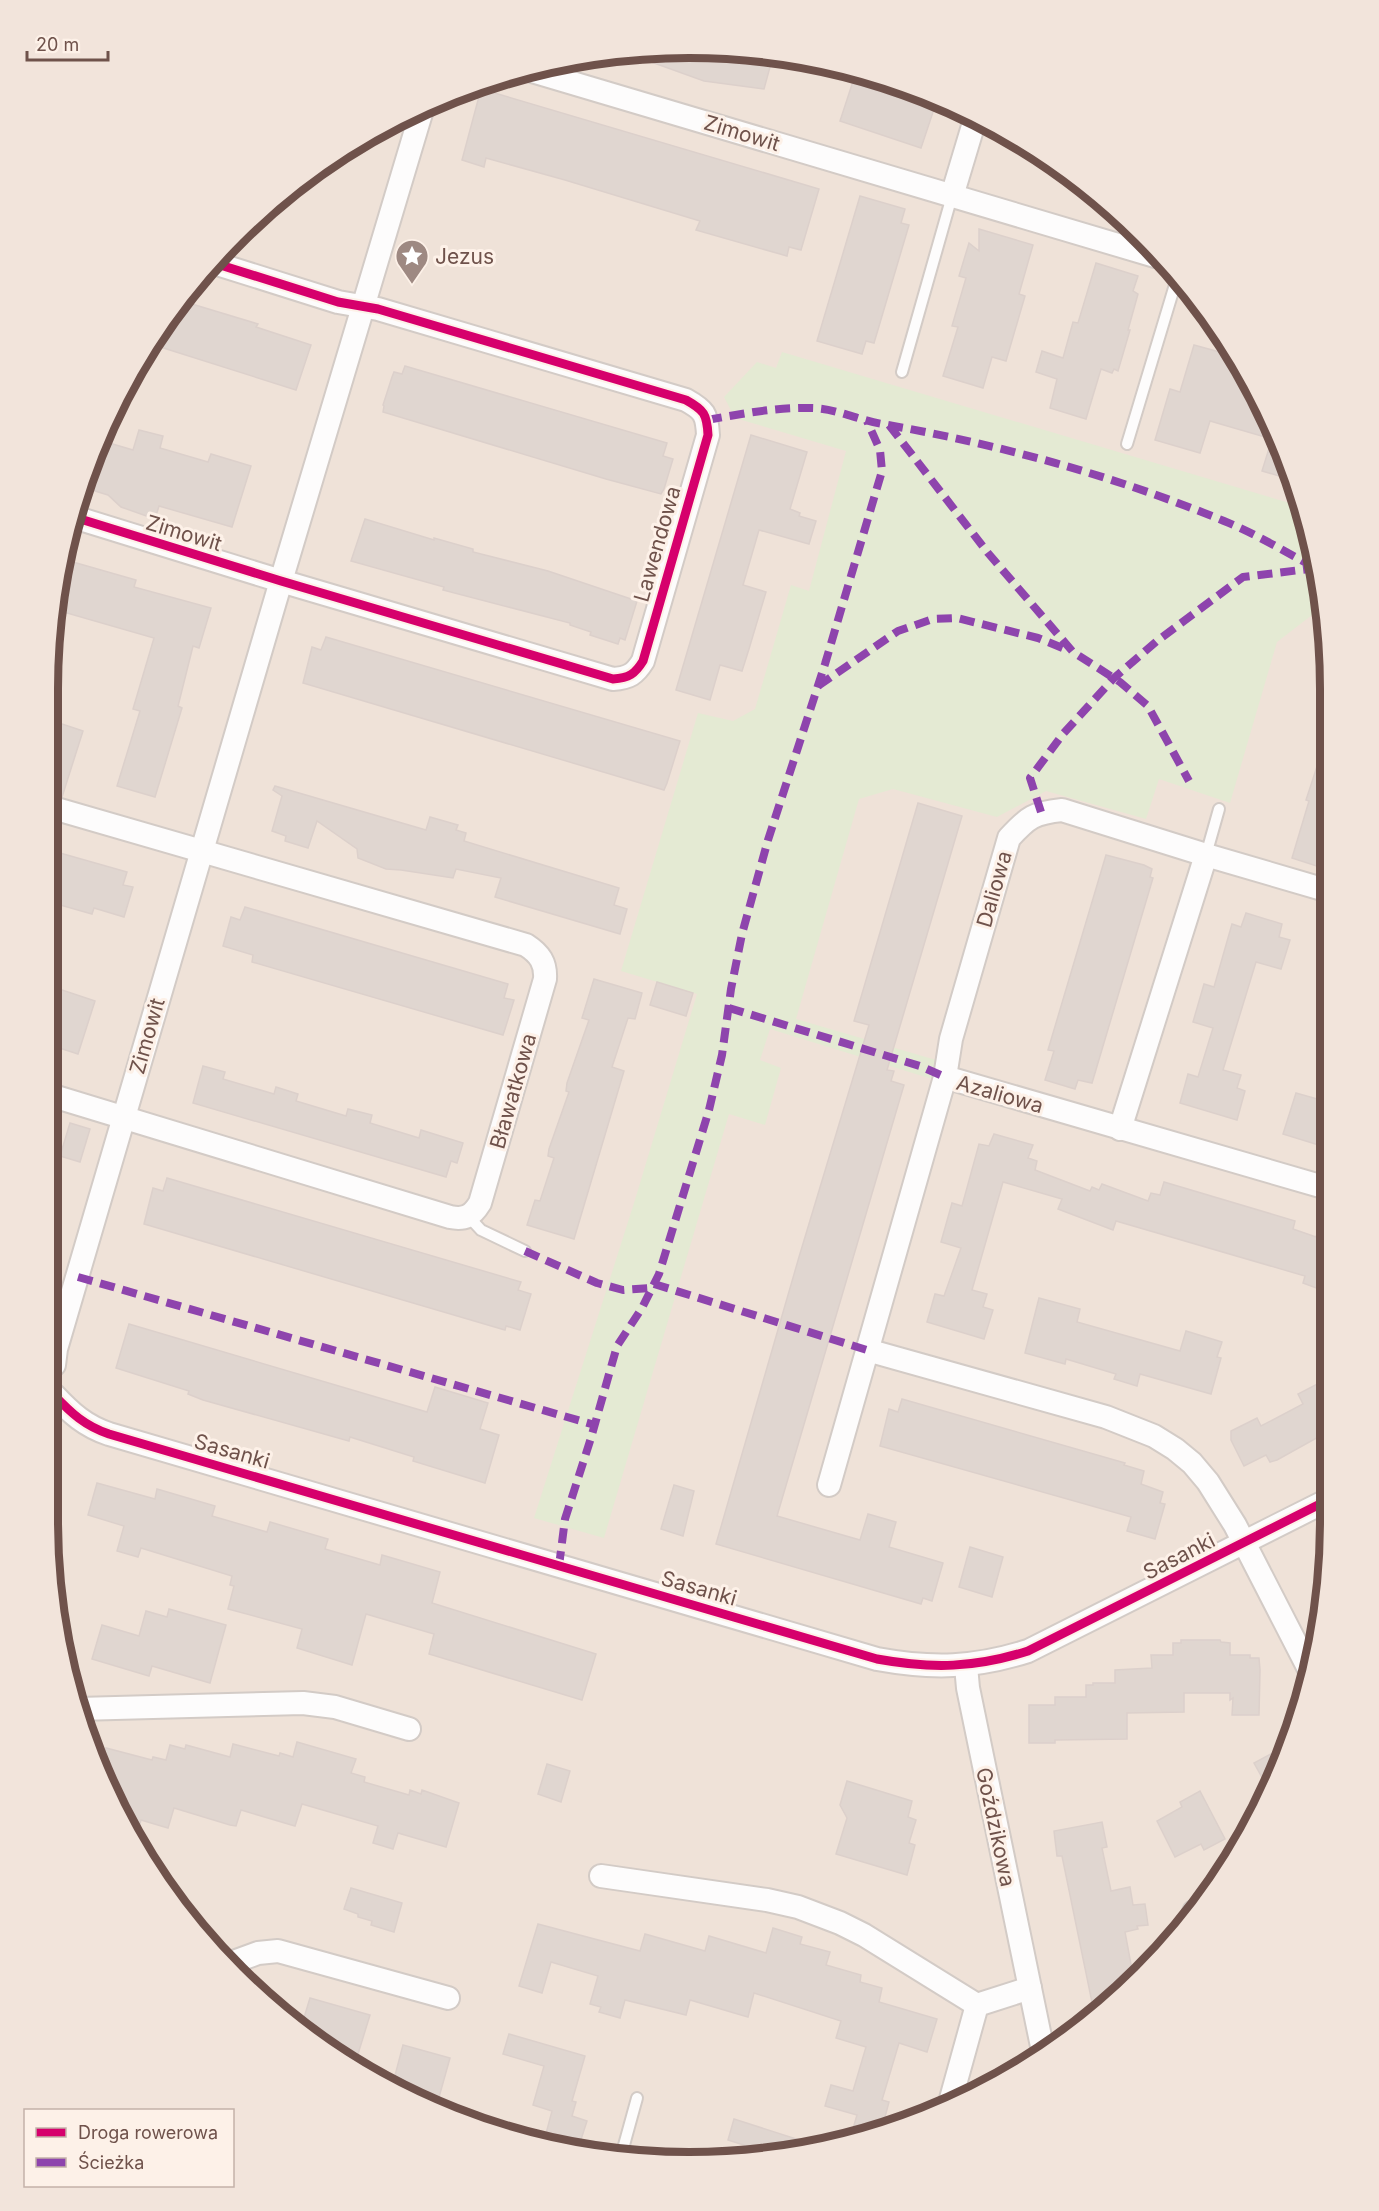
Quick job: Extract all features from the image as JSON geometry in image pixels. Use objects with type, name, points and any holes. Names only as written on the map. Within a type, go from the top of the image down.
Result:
[{"type":"street","name":"Zimowit","points":[[547,75],[1145,253]]},
{"type":"street","name":"Zimowit","points":[[58,1342],[201,851],[419,120]]},
{"type":"street","points":[[952,195],[973,126]]},
{"type":"street","points":[[222,266],[338,302],[363,305]]},
{"type":"street","name":"Lawendowa","points":[[281,581],[613,679],[627,678],[636,673],[643,661],[708,435],[707,420],[700,409],[686,400],[363,305]]},
{"type":"street","name":"Zimowit","points":[[82,520],[281,581]]},
{"type":"street","points":[[58,809],[201,851]]},
{"type":"street","name":"Daliowa","points":[[945,1077],[951,1039],[1009,838],[1023,822],[1041,812],[1062,810],[1320,888]]},
{"type":"street","name":"Bławatkowa","points":[[201,851],[526,945],[542,959],[546,969],[542,991],[480,1203],[475,1212],[469,1216]]},
{"type":"street","points":[[1120,1129],[1206,855]]},
{"type":"street","name":"Azaliowa","points":[[829,1485],[945,1077],[1320,1186]]},
{"type":"street","points":[[58,1097],[450,1218],[460,1219],[469,1216]]},
{"type":"street","points":[[867,1350],[1106,1417],[1154,1436],[1175,1449],[1208,1482],[1245,1542],[1304,1662]]},
{"type":"street","name":"Sasanki","points":[[58,1399],[80,1421],[109,1434],[878,1659],[909,1665],[966,1666],[1002,1660],[1029,1651],[1320,1504]]},
{"type":"street","name":"Goździkowa","points":[[966,1666],[968,1688],[1042,2045]]},
{"type":"street","points":[[87,1709],[303,1703],[335,1707],[409,1729]]},
{"type":"street","points":[[601,1876],[767,1900],[798,1907],[864,1935],[976,2005],[1030,1988]]},
{"type":"street","points":[[236,1961],[258,1953],[278,1952],[448,1998]]},
{"type":"street","points":[[952,2095],[976,2005]]},
{"type":"lane","points":[[902,372],[952,195]]},
{"type":"lane","points":[[1127,444],[1175,286]]},
{"type":"lane","points":[[1206,855],[1220,809]]},
{"type":"lane","points":[[469,1216],[481,1230],[525,1251]]},
{"type":"lane","points":[[623,2149],[637,2098]]},
{"type":"shaded area","points":[[690,58],[772,64],[813,71],[853,80],[931,107],[1005,143],[1040,165],[1106,215],[1136,243],[1190,305],[1236,374],[1255,410],[1287,487],[1299,526],[1315,607],[1320,690],[1319,1563],[1308,1645],[1287,1724],[1255,1801],[1214,1872],[1164,1938],[1136,1968],[1074,2022],[1005,2068],[969,2087],[892,2119],[813,2140],[731,2151],[648,2151],[607,2147],[526,2131],[448,2104],[374,2068],[305,2022],[273,1996],[215,1938],[165,1872],[124,1801],[92,1724],[80,1685],[64,1604],[58,1522],[58,690],[60,648],[71,566],[92,487],[124,410],[165,339],[215,273],[243,243],[305,189],[339,165],[374,143],[448,107],[526,80],[566,71],[607,64]]},
{"type":"green space","points":[[782,352],[1292,504],[1308,566],[1316,616],[1312,615],[1277,642],[1230,803],[1159,779],[1146,819],[1046,791],[997,817],[893,789],[859,799],[796,1019],[936,1060],[932,1079],[770,1029],[760,1060],[781,1068],[765,1125],[729,1114],[604,1538],[534,1518],[634,1203],[697,994],[621,971],[698,713],[733,721],[755,709],[791,585],[809,591],[846,451],[735,418],[724,397],[757,362],[776,368]]},
{"type":"building","points":[[690,58],[771,64],[764,89],[704,81],[646,60]]},
{"type":"building","points":[[853,80],[934,108],[921,148],[840,121]]},
{"type":"building","points":[[489,91],[819,189],[801,250],[789,247],[787,256],[696,230],[700,221],[565,180],[486,158],[484,167],[462,160],[479,95]]},
{"type":"building","points":[[860,196],[905,209],[901,223],[909,225],[874,343],[866,341],[862,354],[817,341]]},
{"type":"building","points":[[979,229],[1033,245],[1019,294],[1025,296],[1006,361],[992,357],[983,388],[943,376],[958,327],[952,326],[966,278],[959,276],[969,243],[979,251]]},
{"type":"building","points":[[1096,263],[1138,276],[1133,291],[1138,294],[1118,371],[1114,369],[1112,373],[1101,369],[1086,419],[1050,408],[1057,379],[1036,372],[1042,351],[1063,358],[1073,322],[1078,323]]},
{"type":"building","points":[[190,303],[258,324],[256,327],[311,345],[296,390],[160,347]]},
{"type":"building","points":[[1194,345],[1223,353],[1255,410],[1267,438],[1210,421],[1200,453],[1155,440],[1170,389],[1180,392]]},
{"type":"building","points":[[405,366],[667,443],[663,456],[673,459],[664,489],[661,494],[606,479],[383,412],[383,405],[394,372],[402,374]]},
{"type":"building","points":[[139,430],[163,436],[160,448],[208,462],[211,454],[251,466],[232,527],[159,506],[155,519],[121,507],[108,495],[91,490],[109,443],[133,450]]},
{"type":"building","points":[[751,435],[807,452],[790,509],[800,513],[799,516],[816,521],[809,544],[759,530],[743,585],[766,592],[742,671],[720,665],[710,700],[676,690]]},
{"type":"building","points":[[1270,444],[1283,477],[1262,471]]},
{"type":"building","points":[[365,519],[473,549],[473,552],[548,571],[637,601],[625,640],[620,638],[618,644],[590,635],[591,632],[570,625],[570,623],[443,590],[444,587],[351,561]]},
{"type":"building","points":[[72,562],[136,580],[134,587],[211,608],[199,648],[193,646],[178,706],[182,708],[155,797],[117,786],[140,711],[133,709],[154,638],[64,612]]},
{"type":"building","points":[[326,637],[680,741],[664,790],[303,683],[312,647],[321,650]]},
{"type":"building","points":[[58,723],[83,731],[62,797],[58,796]]},
{"type":"building","points":[[1320,757],[1320,867],[1292,858],[1309,801],[1306,800]]},
{"type":"building","points":[[275,786],[426,830],[430,817],[458,825],[456,830],[466,833],[464,841],[619,888],[614,905],[627,909],[620,934],[495,897],[501,878],[456,869],[453,878],[386,869],[358,858],[357,849],[317,821],[308,848],[285,841],[286,836],[272,831],[282,796],[273,790]]},
{"type":"building","points":[[918,803],[962,816],[887,1070],[894,1071],[891,1081],[904,1085],[777,1516],[860,1540],[868,1514],[896,1522],[889,1547],[943,1563],[932,1601],[923,1598],[921,1604],[716,1544],[869,1025],[854,1021]]},
{"type":"building","points":[[58,852],[127,872],[123,885],[133,887],[124,917],[94,908],[92,914],[58,904]]},
{"type":"building","points":[[1106,855],[1144,865],[1152,869],[1150,877],[1153,878],[1092,1083],[1078,1080],[1075,1089],[1045,1080],[1054,1051],[1048,1050]]},
{"type":"building","points":[[245,907],[508,984],[504,998],[514,1000],[503,1035],[252,962],[253,955],[223,946],[231,917],[240,920]]},
{"type":"building","points":[[1246,913],[1282,924],[1279,937],[1290,940],[1281,969],[1256,962],[1223,1070],[1241,1075],[1237,1088],[1245,1091],[1237,1120],[1180,1103],[1188,1074],[1198,1077],[1213,1028],[1193,1022],[1204,984],[1214,987],[1232,924],[1241,927]]},
{"type":"building","points":[[594,979],[642,993],[635,1019],[628,1018],[612,1067],[624,1071],[574,1239],[527,1225],[535,1200],[540,1201],[554,1158],[548,1156],[549,1149],[569,1092],[566,1091],[567,1083],[589,1020],[582,1018]]},
{"type":"building","points":[[657,982],[693,993],[686,1016],[650,1005]]},
{"type":"building","points":[[58,989],[95,1001],[78,1054],[58,1048]]},
{"type":"building","points":[[203,1066],[225,1072],[223,1079],[274,1094],[276,1087],[298,1094],[296,1101],[346,1116],[348,1109],[372,1115],[370,1123],[419,1138],[421,1130],[463,1143],[457,1163],[451,1161],[446,1177],[193,1103]]},
{"type":"building","points":[[1296,1093],[1320,1100],[1320,1145],[1283,1134]]},
{"type":"building","points":[[70,1123],[90,1129],[80,1162],[60,1156]]},
{"type":"building","points":[[994,1134],[1033,1145],[1028,1158],[1037,1161],[1035,1170],[1090,1191],[1092,1187],[1099,1190],[1102,1184],[1148,1201],[1151,1193],[1160,1195],[1164,1182],[1295,1221],[1293,1229],[1316,1237],[1320,1224],[1320,1289],[1303,1283],[1305,1276],[1116,1221],[1113,1230],[1058,1209],[1062,1199],[1003,1182],[972,1290],[987,1294],[983,1307],[993,1310],[984,1339],[927,1322],[935,1294],[944,1296],[961,1248],[941,1242],[952,1203],[962,1206],[979,1144],[989,1146]]},
{"type":"building","points":[[167,1178],[521,1282],[518,1290],[531,1294],[520,1330],[506,1326],[505,1330],[144,1224],[153,1188],[163,1191]]},
{"type":"building","points":[[1039,1298],[1080,1309],[1077,1322],[1180,1351],[1186,1331],[1222,1342],[1217,1357],[1221,1358],[1211,1394],[1140,1374],[1137,1386],[1114,1379],[1116,1374],[1066,1359],[1065,1364],[1025,1353]]},
{"type":"building","points":[[129,1324],[427,1412],[435,1387],[488,1403],[480,1429],[499,1435],[485,1483],[413,1461],[414,1457],[350,1437],[349,1441],[203,1400],[188,1394],[189,1391],[116,1368]]},
{"type":"building","points":[[1320,1383],[1320,1436],[1277,1460],[1270,1462],[1266,1455],[1244,1466],[1231,1440],[1231,1431],[1257,1418],[1261,1426],[1303,1404],[1298,1394]]},
{"type":"building","points":[[902,1399],[1125,1463],[1124,1465],[1144,1471],[1141,1484],[1163,1492],[1160,1503],[1165,1504],[1155,1539],[1127,1531],[1131,1517],[880,1446],[889,1409],[898,1412]]},
{"type":"building","points":[[97,1483],[155,1499],[157,1489],[215,1506],[212,1516],[267,1532],[270,1522],[328,1539],[325,1549],[380,1565],[382,1555],[440,1572],[432,1603],[596,1654],[582,1700],[429,1654],[434,1634],[366,1614],[352,1665],[297,1648],[302,1629],[228,1609],[234,1586],[230,1585],[232,1576],[141,1548],[138,1557],[117,1551],[124,1526],[88,1515]]},
{"type":"building","points":[[674,1485],[694,1491],[683,1536],[661,1529]]},
{"type":"building","points":[[970,1547],[1003,1557],[992,1597],[959,1587]]},
{"type":"building","points":[[169,1609],[226,1625],[210,1683],[152,1666],[149,1676],[92,1659],[102,1625],[139,1636],[146,1611],[167,1617]]},
{"type":"building","points":[[1181,1640],[1220,1640],[1230,1643],[1230,1655],[1250,1655],[1250,1658],[1259,1658],[1259,1715],[1232,1715],[1233,1698],[1230,1700],[1230,1693],[1184,1693],[1184,1712],[1127,1713],[1127,1739],[1055,1740],[1055,1743],[1029,1743],[1029,1705],[1055,1705],[1055,1697],[1086,1697],[1086,1685],[1115,1683],[1115,1670],[1152,1668],[1151,1655],[1173,1655],[1173,1643],[1181,1643]]},
{"type":"building","points":[[297,1742],[356,1759],[351,1773],[365,1777],[364,1782],[409,1795],[410,1790],[421,1794],[422,1790],[459,1803],[446,1847],[398,1833],[393,1849],[373,1843],[378,1826],[302,1804],[295,1826],[241,1810],[236,1826],[174,1808],[168,1828],[141,1820],[139,1829],[104,1755],[106,1748],[152,1760],[153,1757],[166,1760],[170,1745],[185,1749],[186,1745],[230,1757],[233,1744],[279,1756],[280,1753],[293,1757]]},
{"type":"building","points":[[1277,1751],[1264,1781],[1254,1763]]},
{"type":"building","points":[[547,1764],[570,1771],[561,1802],[538,1794]]},
{"type":"building","points":[[847,1781],[912,1801],[908,1817],[916,1820],[909,1843],[915,1845],[907,1875],[836,1854],[847,1818],[840,1805]]},
{"type":"building","points":[[1200,1791],[1225,1839],[1204,1850],[1201,1844],[1175,1857],[1157,1821],[1182,1807],[1180,1802]]},
{"type":"building","points":[[1102,1822],[1107,1847],[1102,1848],[1111,1891],[1130,1887],[1133,1905],[1145,1904],[1148,1925],[1137,1926],[1138,1929],[1125,1932],[1132,1971],[1093,2007],[1062,1856],[1057,1856],[1054,1831]]},
{"type":"building","points":[[351,1888],[402,1903],[394,1932],[371,1925],[372,1921],[358,1917],[358,1914],[344,1909]]},
{"type":"building","points":[[538,1924],[640,1951],[645,1934],[705,1951],[709,1936],[766,1953],[773,1928],[802,1937],[800,1944],[830,1952],[826,1965],[861,1975],[860,1982],[882,1988],[879,2002],[937,2019],[927,2052],[899,2043],[882,2100],[889,2102],[884,2122],[852,2131],[857,2115],[825,2106],[831,2085],[853,2091],[866,2047],[836,2038],[841,2021],[754,1993],[748,2017],[690,2000],[686,2015],[625,2000],[620,2018],[599,2012],[601,2007],[590,2004],[598,1976],[551,1962],[542,1993],[519,1986]]},
{"type":"building","points":[[310,1998],[370,2015],[357,2057],[303,2021]]},
{"type":"building","points":[[509,2034],[585,2056],[572,2101],[576,2102],[572,2116],[587,2121],[580,2142],[546,2135],[552,2111],[533,2105],[544,2066],[503,2054]]},
{"type":"building","points":[[403,2045],[450,2058],[438,2100],[394,2079]]},
{"type":"building","points":[[734,2119],[804,2142],[755,2149],[728,2140]]},
{"type":"marked path","points":[[707,420],[772,410],[820,409],[969,441],[1056,463],[1183,505],[1248,532],[1308,564]]},
{"type":"marked path","points":[[559,1566],[565,1519],[617,1346],[642,1308],[659,1274],[709,1110],[722,1055],[731,989],[742,934],[768,840],[825,664],[882,471],[880,450],[867,421]]},
{"type":"marked path","points":[[889,425],[988,553],[1073,652],[1120,682],[1148,706],[1189,781]]},
{"type":"marked path","points":[[1041,812],[1030,778],[1063,734],[1114,678],[1157,641],[1243,577],[1309,569]]},
{"type":"marked path","points":[[818,686],[898,631],[933,619],[957,618],[1038,638],[1070,651]]},
{"type":"marked path","points":[[729,1008],[920,1066],[945,1077]]},
{"type":"marked path","points":[[525,1251],[597,1283],[623,1290],[652,1288]]},
{"type":"marked path","points":[[78,1277],[595,1425]]},
{"type":"marked path","points":[[654,1284],[867,1350]]},
{"type":"cycle path","points":[[82,520],[613,679],[631,674],[643,661],[708,435],[707,422],[701,410],[686,400],[378,309],[338,302],[222,266]]},
{"type":"cycle path","points":[[58,1399],[79,1418],[109,1434],[877,1659],[916,1664],[971,1664],[1028,1651],[1320,1504]]},
{"type":"place","name":"Jezus","points":[[412,285]]}]
